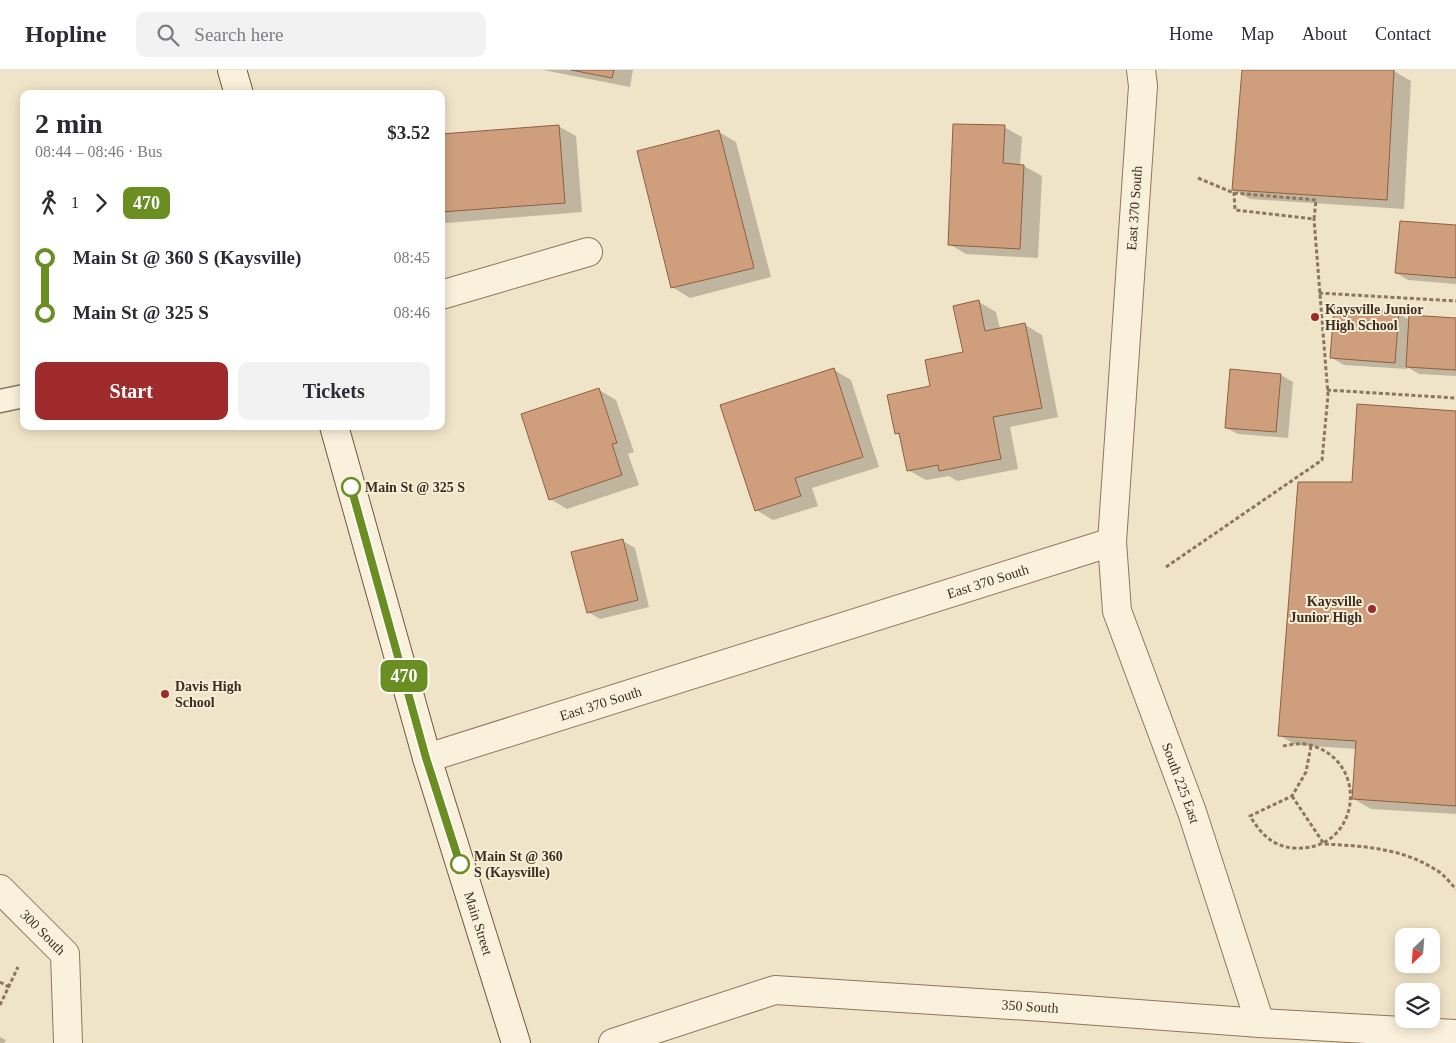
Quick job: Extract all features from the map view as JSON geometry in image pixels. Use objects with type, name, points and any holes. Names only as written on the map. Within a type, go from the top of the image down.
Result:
[{"type":"street","points":[[232,70],[238,90]]},
{"type":"street","name":"East 370 South","points":[[426,758],[1112,542],[1142,78]]},
{"type":"street","points":[[445,294],[588,252]]},
{"type":"street","name":"Main Street","points":[[335,430],[426,758],[516,1043]]},
{"type":"street","name":"South 225 East","points":[[1112,542],[1117,611],[1192,812],[1260,1023]]},
{"type":"street","name":"300 South","points":[[0,889],[65,954],[68,1043]]},
{"type":"street","name":"350 South","points":[[613,1043],[775,990],[1260,1023],[1456,1034]]},
{"type":"lane","points":[[0,401],[20,397]]},
{"type":"path","points":[[1166,567],[1322,460],[1327,390],[1314,219],[1316,200],[1234,193],[1198,178]]},
{"type":"path","points":[[1234,193],[1235,210],[1314,219]]},
{"type":"path","points":[[1320,293],[1456,301]]},
{"type":"path","points":[[1327,390],[1456,398]]},
{"type":"path","points":[[1283,746],[1303,744],[1320,748],[1336,759],[1346,773],[1351,790],[1351,807],[1345,822],[1334,836],[1324,844]]},
{"type":"path","points":[[1311,746],[1306,772],[1292,796],[1250,816],[1259,831],[1272,841],[1287,848],[1304,849],[1324,844],[1361,846],[1404,853],[1438,870],[1456,889]]},
{"type":"path","points":[[1292,796],[1324,844]]},
{"type":"path","points":[[0,1006],[18,967]]},
{"type":"path","points":[[0,982],[9,987]]},
{"type":"building","points":[[571,70],[614,70],[612,78]]},
{"type":"building","points":[[1242,70],[1394,70],[1387,200],[1232,190]]},
{"type":"building","points":[[953,124],[1005,125],[1003,163],[1024,165],[1020,249],[948,245]]},
{"type":"building","points":[[559,125],[565,203],[445,212],[445,134]]},
{"type":"building","points":[[719,130],[754,268],[671,288],[637,151]]},
{"type":"building","points":[[1400,221],[1456,225],[1456,278],[1395,273]]},
{"type":"building","points":[[979,300],[985,331],[1025,323],[1042,408],[993,417],[1001,459],[939,471],[938,465],[907,471],[899,433],[895,434],[887,395],[930,386],[925,360],[963,352],[953,306]]},
{"type":"building","points":[[1334,307],[1399,312],[1395,363],[1330,358]]},
{"type":"building","points":[[1409,315],[1456,318],[1456,370],[1406,367]]},
{"type":"building","points":[[834,368],[863,457],[795,478],[801,496],[755,511],[720,405]]},
{"type":"building","points":[[1230,369],[1281,374],[1276,432],[1225,428]]},
{"type":"building","points":[[599,388],[617,443],[612,444],[622,475],[549,500],[521,414]]},
{"type":"building","name":"Kaysville Junior High","points":[[1357,404],[1456,411],[1456,806],[1352,799],[1356,741],[1278,736],[1298,482],[1352,482]]},
{"type":"building","points":[[623,539],[638,600],[587,613],[571,552]]},
{"type":"bus line","name":"470","points":[[351,487],[426,758],[460,864]]},
{"type":"place","name":"Kaysville Junior High School","points":[[1315,317]]},
{"type":"place","name":"Main St @ 325 S","points":[[351,487]]},
{"type":"place","name":"Kaysville Junior High","points":[[1372,609]]},
{"type":"place","name":"Davis High School","points":[[165,694]]},
{"type":"place","name":"Main St @ 360 S (Kaysville)","points":[[460,864]]}]
